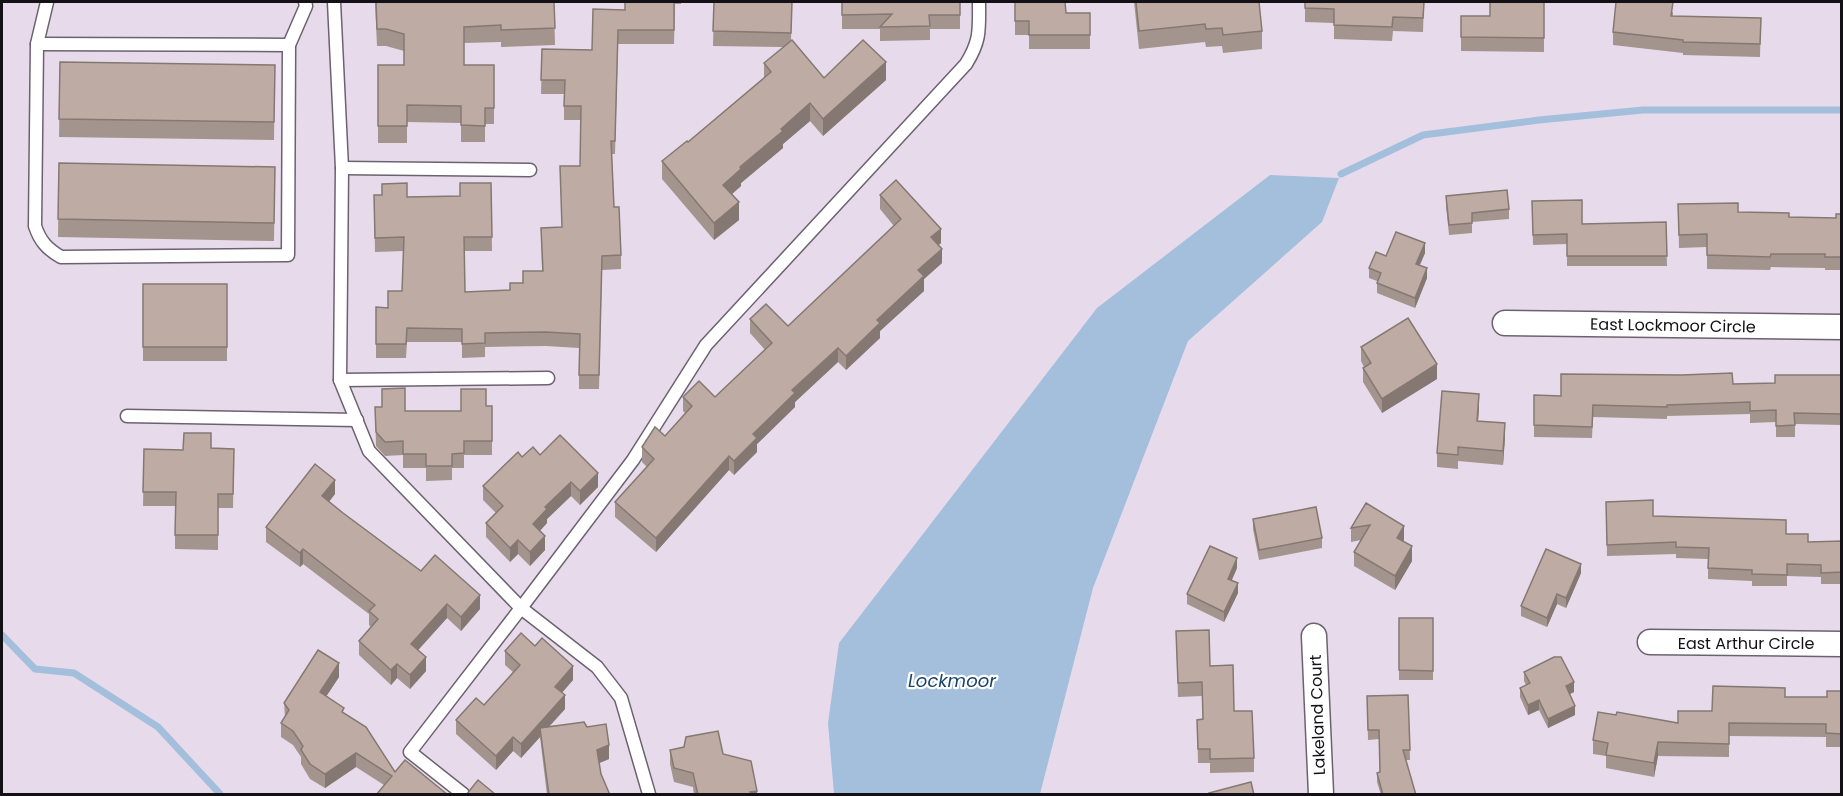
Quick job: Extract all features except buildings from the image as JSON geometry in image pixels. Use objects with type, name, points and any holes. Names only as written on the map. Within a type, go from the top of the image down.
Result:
[{"type":"street","name":"East Lockmoor Circle","points":[[1505,323],[1842,327]]},
{"type":"street","name":"Lakeland Court","points":[[1314,636],[1321,795]]},
{"type":"street","name":"East Arthur Circle","points":[[1650,642],[1842,644]]},
{"type":"lane","points":[[47,2],[37,44],[35,226],[47,249],[61,257],[288,255],[289,45],[306,6],[305,2]]},
{"type":"lane","points":[[334,2],[342,168],[340,380],[369,451],[521,608],[597,668],[621,698],[649,795]]},
{"type":"lane","points":[[463,795],[410,752],[633,460],[706,345],[966,64],[979,37],[979,2]]},
{"type":"lane","points":[[37,44],[289,45]]},
{"type":"lane","points":[[342,168],[530,170]]},
{"type":"lane","points":[[340,380],[548,378]]},
{"type":"lane","points":[[127,416],[357,420]]},
{"type":"water","name":"Lockmoor","points":[[1270,175],[1339,178],[1322,222],[1188,341],[1093,588],[1040,794],[834,794],[828,723],[839,643],[1097,308]]},
{"type":"waterway","points":[[1341,174],[1423,135],[1539,120],[1643,110],[1842,110]]},
{"type":"waterway","points":[[2,635],[35,669],[74,673],[158,727],[220,794]]}]
